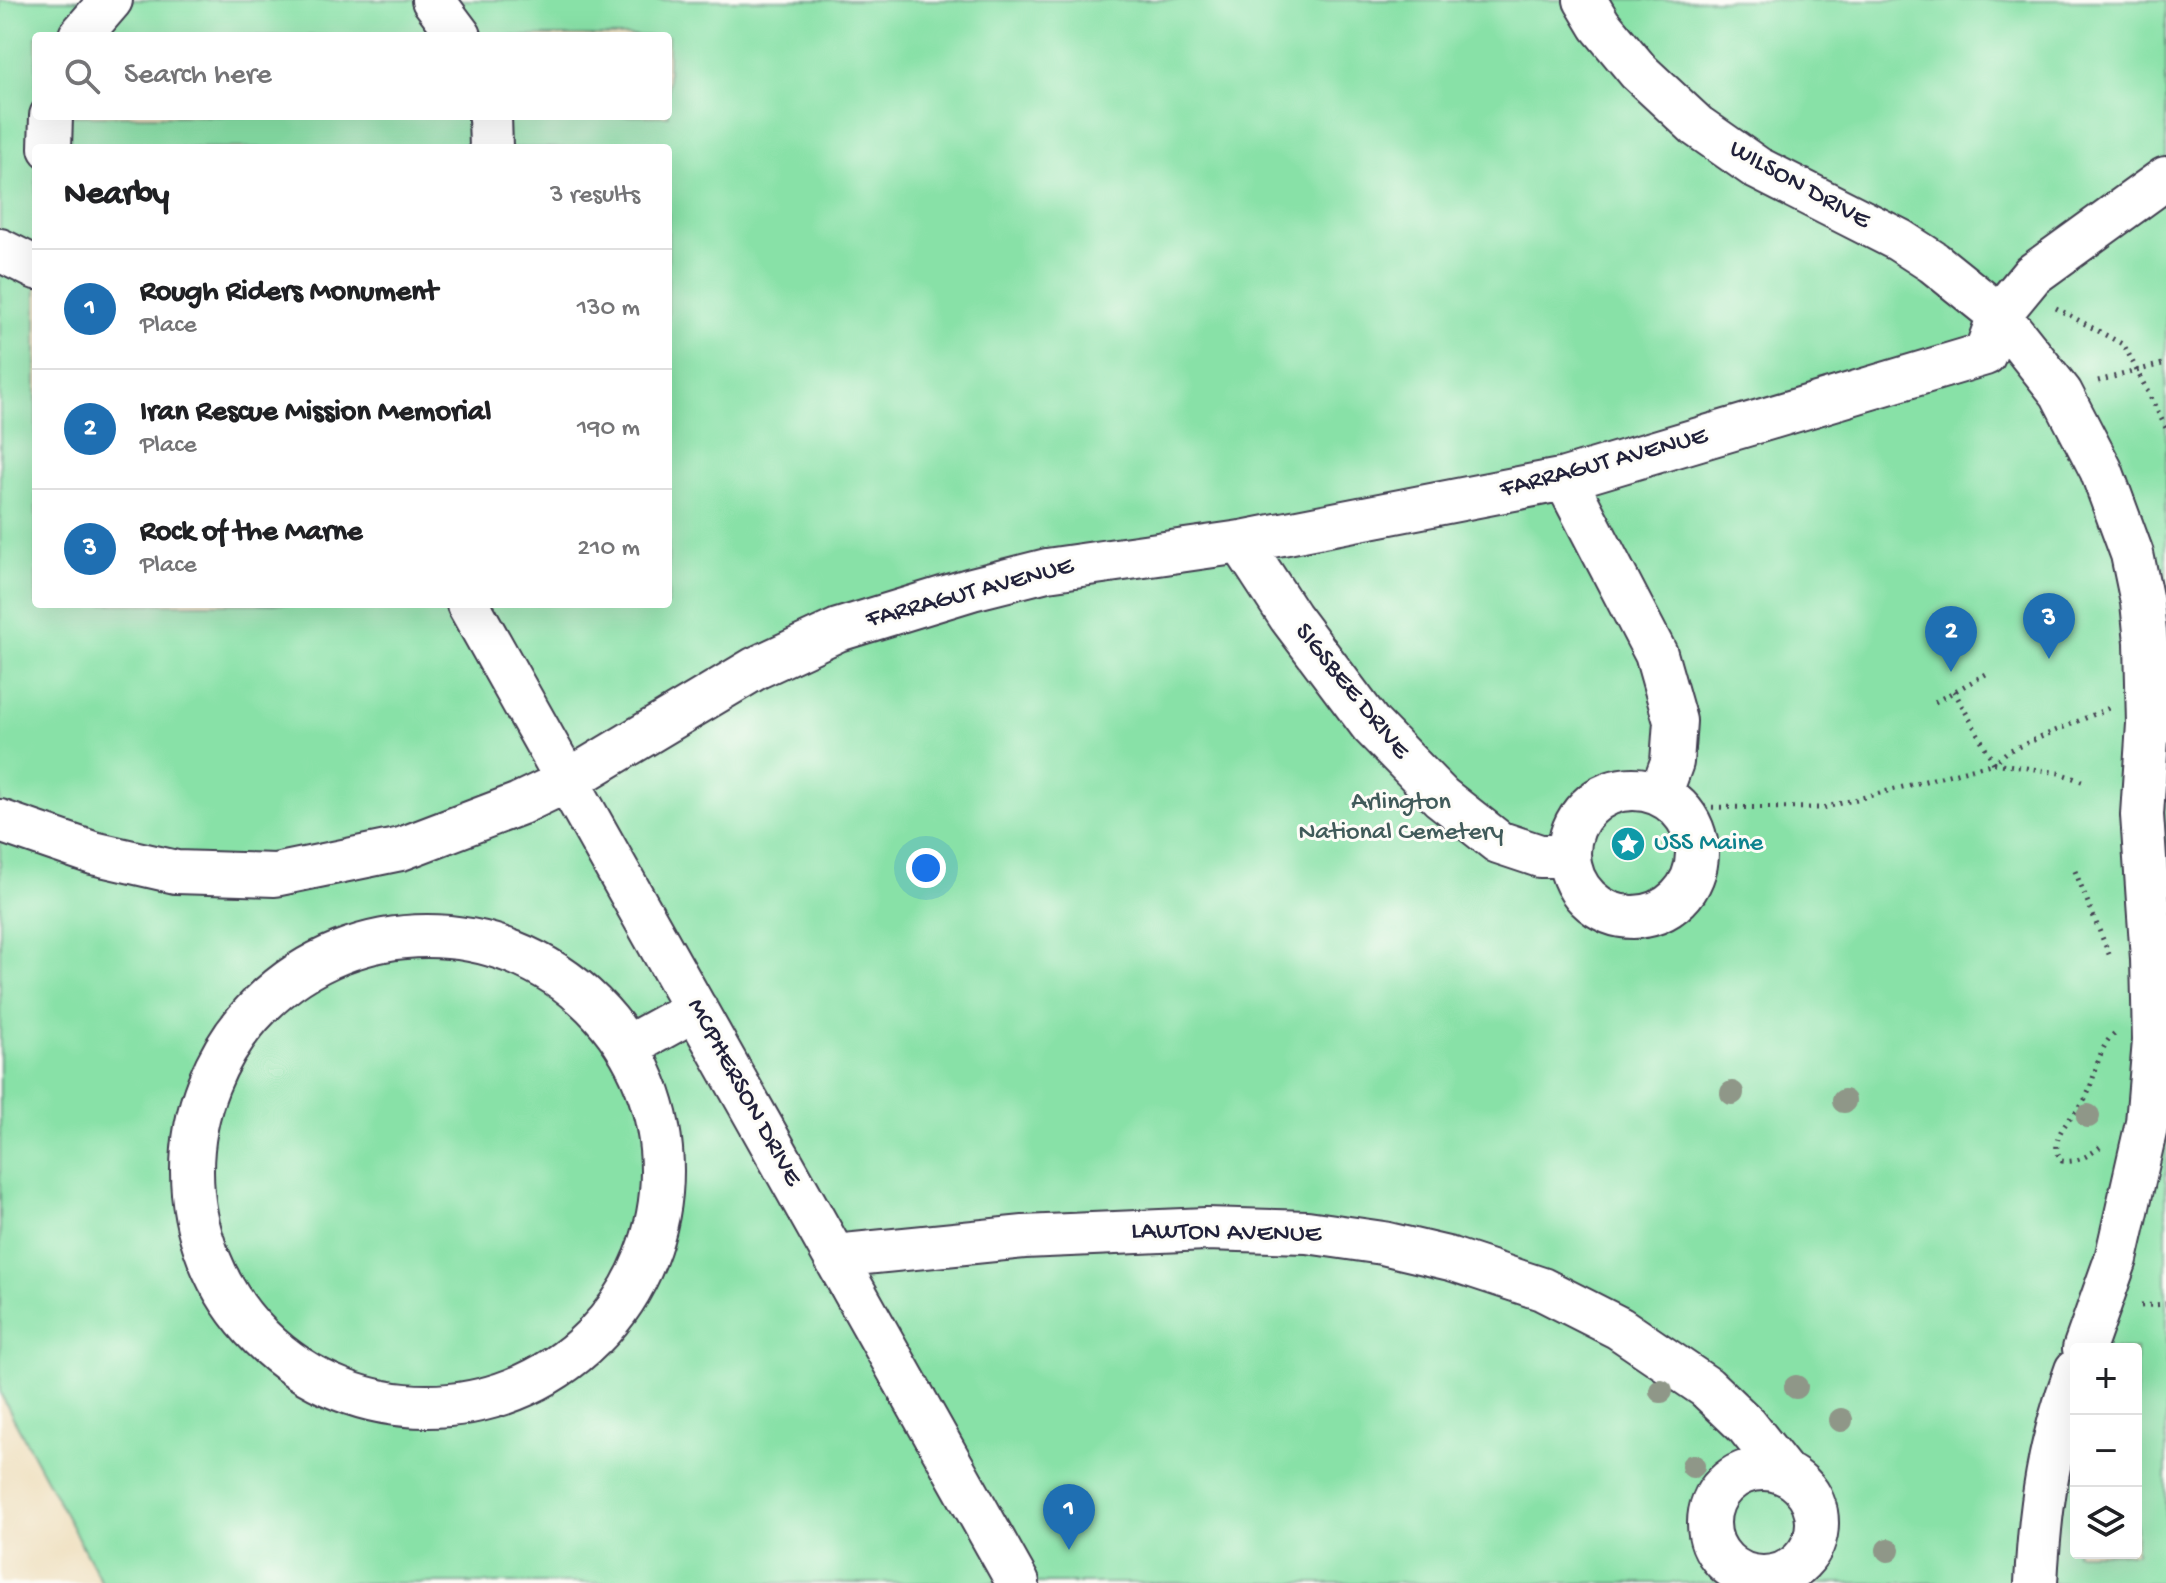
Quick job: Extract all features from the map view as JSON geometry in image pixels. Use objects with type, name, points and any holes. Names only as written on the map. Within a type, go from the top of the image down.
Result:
[{"type":"lane","points":[[83,32],[111,0]]},
{"type":"lane","points":[[433,0],[457,32]]},
{"type":"lane","name":"WILSON DRIVE","points":[[1585,0],[1600,25],[1639,72],[1697,126],[1757,168],[1899,240],[1933,262],[2010,302],[2101,470],[2132,554],[2146,642],[2148,724],[2142,815],[2154,1041],[2148,1109],[2116,1259],[2086,1343]]},
{"type":"lane","points":[[50,144],[51,120]]},
{"type":"lane","points":[[490,120],[491,144]]},
{"type":"lane","points":[[2010,302],[2032,275],[2166,178]]},
{"type":"lane","points":[[0,250],[32,266]]},
{"type":"lane","name":"FARRAGUT AVENUE","points":[[0,821],[93,853],[176,872],[275,875],[401,849],[519,804],[569,780],[756,668],[838,630],[972,589],[1047,570],[1241,542],[1565,479],[1985,354],[2010,302]]},
{"type":"lane","points":[[1565,479],[1656,654],[1675,721],[1669,801]]},
{"type":"lane","name":"SIGSBEE DRIVE","points":[[1241,542],[1290,617],[1371,725],[1441,797],[1498,842],[1540,856],[1567,856]]},
{"type":"lane","name":"MCPHERSON DRIVE","points":[[470,608],[1018,1583]]},
{"type":"lane","points":[[1631,788],[1653,791],[1669,801],[1688,817],[1696,838],[1698,859],[1692,880],[1679,898],[1661,911],[1641,916],[1621,916],[1601,908],[1585,895],[1574,878],[1567,856],[1579,819],[1592,803],[1610,793],[1631,788]]},
{"type":"lane","points":[[444,937],[489,945],[531,961],[570,985],[603,1015],[627,1047],[647,1086],[657,1124],[662,1163],[661,1189],[652,1240],[638,1276],[617,1310],[571,1356],[527,1384],[452,1405],[413,1406],[374,1400],[337,1389],[302,1371],[271,1348],[240,1315],[216,1277],[199,1235],[191,1191],[192,1146],[201,1102],[219,1060],[244,1023],[276,990],[313,965],[355,948],[399,938],[444,937]]},
{"type":"lane","points":[[627,1047],[696,1009]]},
{"type":"lane","name":"LAWTON AVENUE","points":[[835,1256],[1024,1237],[1206,1229],[1307,1232],[1383,1243],[1451,1259],[1542,1289],[1619,1328],[1706,1387],[1747,1426],[1785,1474]]},
{"type":"lane","points":[[2036,1583],[2040,1513],[2054,1435],[2070,1388]]},
{"type":"lane","name":"LAWTON AVENUE","points":[[1758,1469],[1785,1474],[1800,1484],[1811,1499],[1816,1516],[1815,1535],[1808,1552],[1782,1574],[1763,1577],[1745,1574],[1720,1555],[1710,1532],[1709,1520],[1714,1499],[1731,1480],[1758,1469]]},
{"type":"path","points":[[2010,302],[2104,331],[2124,345],[2166,428]]},
{"type":"path","points":[[2061,393],[2166,363]]},
{"type":"path","points":[[1935,702],[1988,673]]},
{"type":"path","points":[[1954,691],[1994,763]]},
{"type":"path","points":[[1994,763],[2008,751],[2114,707]]},
{"type":"path","points":[[1669,801],[1823,808],[1994,763],[2059,773],[2087,783]]},
{"type":"path","points":[[2075,871],[2111,958],[2113,970]]},
{"type":"path","points":[[2087,1157],[2062,1161],[2057,1143],[2061,1131],[2089,1092],[2103,1048],[2120,1028],[2121,1044]]},
{"type":"path","points":[[2132,1306],[2166,1304]]},
{"type":"green space","name":"Arlington National Cemetery","points":[[0,0],[2166,0],[2166,1583],[102,1583],[0,1393]]},
{"type":"place","name":"Rock of the Marne","points":[[2049,659]]},
{"type":"place","name":"Iran Rescue Mission Memorial","points":[[1951,672]]},
{"type":"place","name":"USS Maine","points":[[1628,844]]},
{"type":"place","name":"Rough Riders Monument","points":[[1069,1550]]}]
